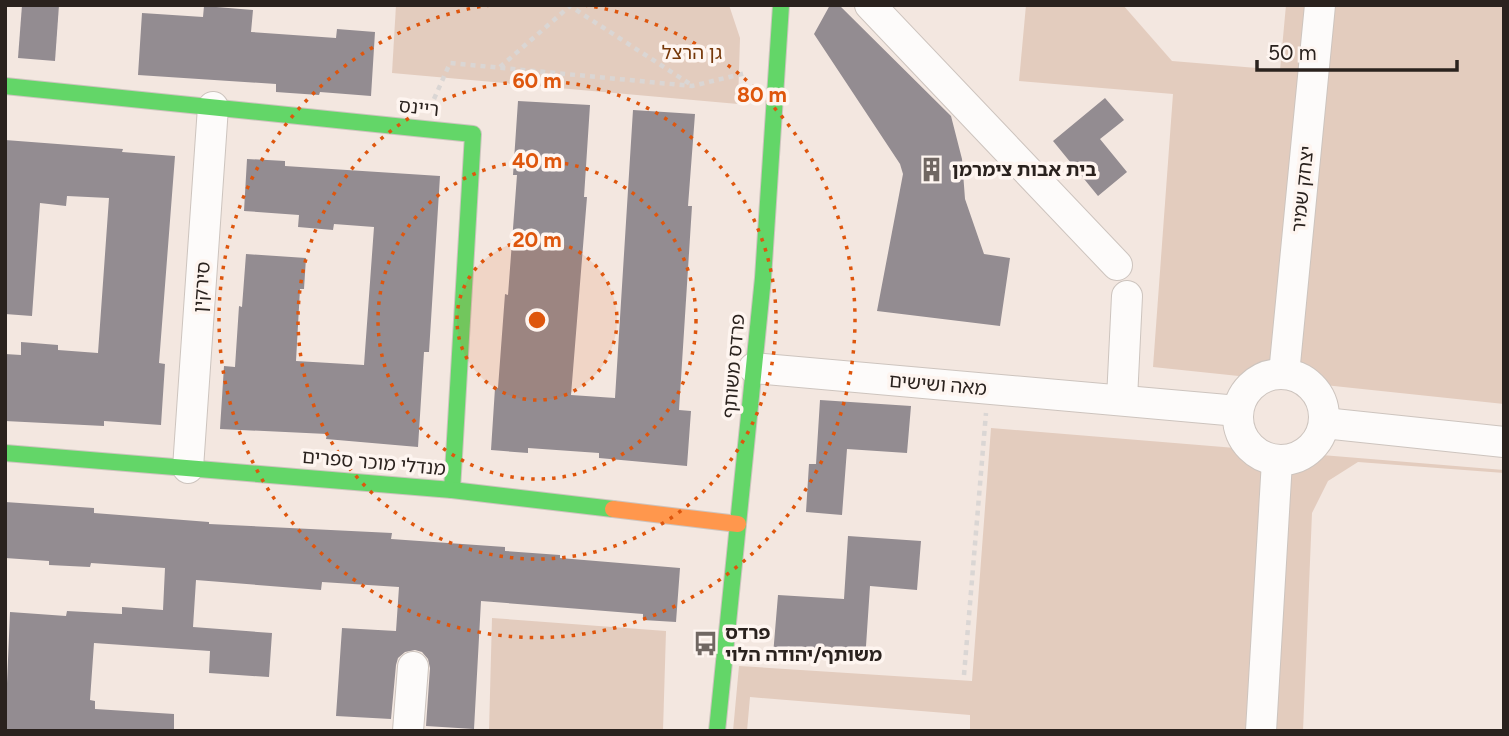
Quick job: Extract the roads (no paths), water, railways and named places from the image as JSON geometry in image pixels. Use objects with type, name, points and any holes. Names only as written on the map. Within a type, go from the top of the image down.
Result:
[{"type":"street","name":"פרדס משותף","points":[[717,731],[754,368],[779,66],[781,5]]},
{"type":"street","points":[[870,5],[1117,265]]},
{"type":"street","name":"יצחק שמיר","points":[[1284,374],[1320,5]]},
{"type":"street","name":"ריינס","points":[[5,86],[473,134],[452,490]]},
{"type":"street","name":"סירקין","points":[[188,468],[214,107]]},
{"type":"street","points":[[1122,399],[1127,296]]},
{"type":"street","name":"מאה ושישים","points":[[754,368],[1238,411]]},
{"type":"street","points":[[1275,374],[1284,374],[1300,378],[1313,387],[1322,403],[1324,424],[1314,446],[1304,454],[1292,460],[1277,461],[1259,455],[1249,447],[1240,430],[1238,411],[1245,393],[1259,380],[1275,374]]},
{"type":"street","points":[[1324,424],[1504,442]]},
{"type":"street","name":"מנדלי מוכר ספרים","points":[[5,453],[452,490],[738,524]]},
{"type":"street","points":[[1261,731],[1277,461]]},
{"type":"street","points":[[408,731],[414,667]]},
{"type":"place","name":"בית אבות צימרמן","points":[[932,169]]},
{"type":"place","name":"פרדס משותף/יהודה הלוי","points":[[705,643]]},
{"type":"park label","name":"גן הרצל","points":[[692,52]]}]
